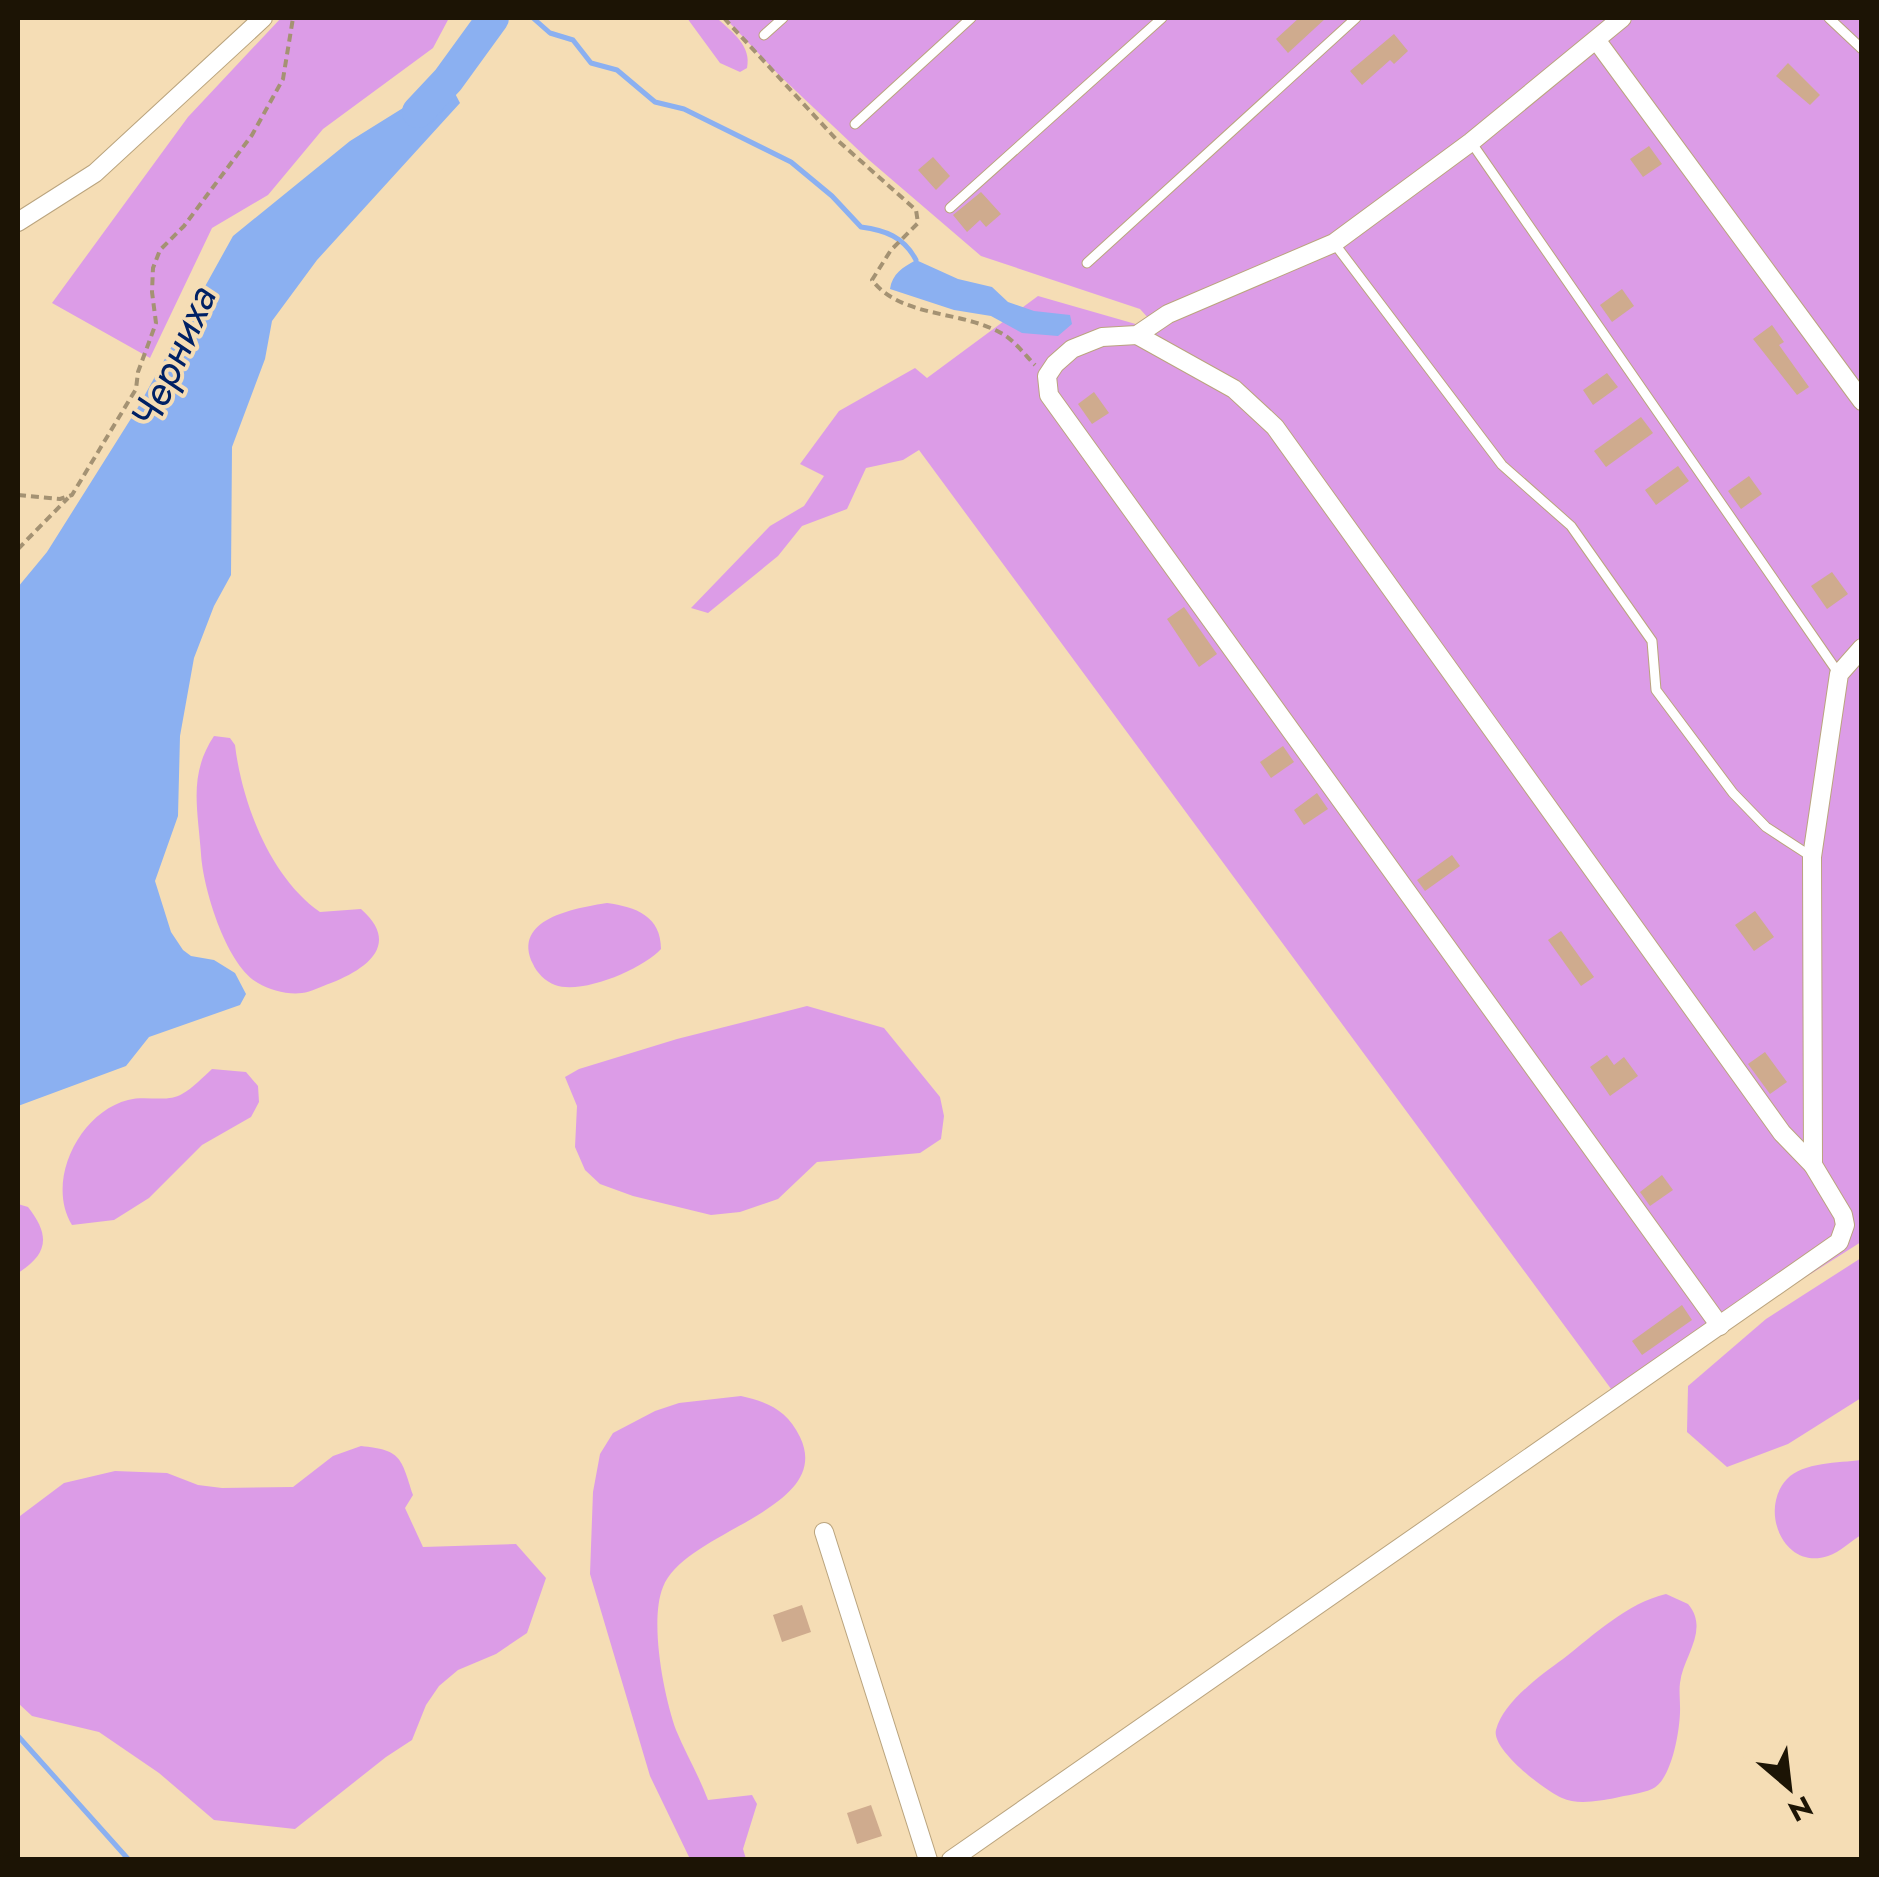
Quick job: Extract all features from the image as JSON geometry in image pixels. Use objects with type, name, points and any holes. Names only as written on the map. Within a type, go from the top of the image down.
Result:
[{"type":"street","points":[[18,222],[95,173],[263,18]]},
{"type":"street","points":[[1622,18],[1471,142],[1334,243],[1168,314],[1137,335],[1102,337],[1072,349],[1047,376],[1049,394],[1720,1326]]},
{"type":"street","points":[[1596,41],[1862,401]]},
{"type":"street","points":[[950,1860],[1720,1326],[1839,1242],[1843,1235],[1843,1215],[1812,1165],[1782,1133],[1274,428],[1234,389],[1137,335]]},
{"type":"street","points":[[1812,1165],[1812,856],[1839,674],[1862,648]]},
{"type":"street","points":[[824,1532],[928,1860]]},
{"type":"lane","points":[[764,35],[783,18]]},
{"type":"lane","points":[[856,124],[971,18]]},
{"type":"lane","points":[[950,208],[1162,18]]},
{"type":"lane","points":[[1087,264],[1356,18]]},
{"type":"lane","points":[[1829,18],[1862,49]]},
{"type":"lane","points":[[1471,142],[1839,674]]},
{"type":"lane","points":[[1334,243],[1502,465],[1571,526],[1652,641],[1656,690],[1733,793],[1766,828],[1812,856]]},
{"type":"path","points":[[18,550],[72,495],[136,390],[138,372],[156,323],[153,268],[160,250],[184,226],[252,135],[283,79],[292,18]]},
{"type":"path","points":[[724,18],[836,138],[916,210],[918,223],[877,268],[872,280],[882,292],[898,303],[1003,334],[1047,376]]},
{"type":"path","points":[[18,494],[60,498],[72,495]]},
{"type":"shaded area","points":[[281,18],[449,18],[433,48],[323,129],[268,195],[212,228],[150,358],[52,303],[188,117]]},
{"type":"shaded area","points":[[687,18],[717,18],[744,46],[747,68],[740,72],[720,63]]},
{"type":"shaded area","points":[[725,18],[1861,18],[1861,1242],[1617,1397],[919,450],[903,460],[866,468],[847,509],[802,526],[778,556],[708,613],[691,608],[770,526],[804,506],[824,476],[800,464],[839,411],[915,368],[927,378],[1038,296],[1160,331],[1140,309],[981,256],[869,160]]},
{"type":"shaded area","points":[[214,736],[230,738],[235,745],[244,791],[261,837],[302,897],[320,912],[361,909],[373,922],[379,944],[367,963],[357,970],[313,990],[291,993],[258,983],[236,960],[211,905],[201,854],[198,779]]},
{"type":"shaded area","points":[[607,903],[645,915],[657,928],[661,949],[627,972],[596,983],[567,987],[545,979],[534,967],[529,949],[538,926],[579,908]]},
{"type":"shaded area","points":[[807,1006],[884,1028],[940,1097],[944,1116],[941,1139],[920,1153],[817,1162],[778,1199],[740,1212],[711,1215],[633,1196],[600,1184],[585,1170],[575,1147],[577,1106],[565,1077],[579,1069],[677,1039]]},
{"type":"shaded area","points":[[212,1069],[246,1072],[258,1086],[259,1102],[251,1117],[202,1145],[149,1198],[114,1220],[72,1225],[65,1207],[65,1169],[82,1133],[95,1118],[128,1100],[176,1097]]},
{"type":"shaded area","points":[[18,1204],[28,1207],[35,1217],[43,1243],[36,1258],[18,1273]]},
{"type":"shaded area","points":[[1861,1258],[1861,1398],[1788,1444],[1727,1467],[1687,1432],[1688,1386],[1766,1319]]},
{"type":"shaded area","points":[[741,1396],[768,1404],[789,1420],[800,1437],[805,1462],[796,1483],[778,1502],[699,1550],[677,1567],[663,1587],[658,1638],[676,1730],[708,1800],[752,1795],[757,1804],[743,1849],[746,1859],[690,1859],[650,1776],[590,1574],[593,1492],[600,1454],[613,1433],[679,1403]]},
{"type":"shaded area","points":[[361,1446],[392,1453],[402,1464],[413,1495],[405,1508],[423,1547],[516,1544],[546,1578],[527,1633],[496,1654],[458,1670],[439,1686],[426,1705],[412,1740],[295,1829],[214,1820],[159,1773],[99,1732],[32,1716],[18,1703],[20,1516],[64,1483],[115,1471],[167,1473],[198,1485],[222,1488],[293,1487],[333,1456]]},
{"type":"shaded area","points":[[1861,1460],[1861,1535],[1828,1556],[1799,1555],[1780,1535],[1776,1521],[1775,1506],[1787,1479],[1812,1466]]},
{"type":"shaded area","points":[[1666,1594],[1688,1604],[1694,1614],[1696,1633],[1682,1673],[1677,1739],[1665,1775],[1652,1789],[1602,1800],[1574,1801],[1554,1794],[1502,1748],[1496,1730],[1506,1709],[1524,1690],[1624,1612]]},
{"type":"water","points":[[448,80],[460,103],[317,260],[272,321],[265,359],[232,447],[231,575],[194,658],[180,736],[178,816],[155,881],[171,932],[183,950],[191,956],[214,960],[235,973],[246,994],[240,1005],[149,1037],[126,1066],[18,1106],[18,587],[47,552],[137,409],[233,236],[350,141]]},
{"type":"water","points":[[916,260],[958,279],[992,287],[1008,302],[1034,311],[1070,315],[1072,324],[1058,336],[1022,333],[991,316],[954,310],[890,289],[899,272]]},
{"type":"building","points":[[1299,18],[1326,18],[1288,53],[1276,39]]},
{"type":"building","points":[[1394,34],[1408,51],[1394,64],[1390,60],[1362,85],[1350,71]]},
{"type":"building","points":[[1788,63],[1820,95],[1810,105],[1776,76]]},
{"type":"building","points":[[1649,146],[1662,164],[1643,177],[1630,159]]},
{"type":"building","points":[[933,157],[950,176],[936,190],[918,170]]},
{"type":"building","points":[[981,192],[1001,214],[986,227],[980,220],[967,232],[953,215]]},
{"type":"building","points":[[1622,289],[1634,306],[1612,322],[1600,305]]},
{"type":"building","points":[[1772,325],[1784,342],[1779,345],[1809,387],[1797,395],[1753,339]]},
{"type":"building","points":[[1607,373],[1618,387],[1593,405],[1583,390]]},
{"type":"building","points":[[1094,392],[1109,413],[1092,424],[1078,404]]},
{"type":"building","points":[[1641,417],[1653,433],[1606,467],[1594,451]]},
{"type":"building","points":[[1678,466],[1689,481],[1656,505],[1645,490]]},
{"type":"building","points":[[1749,476],[1762,494],[1741,509],[1728,491]]},
{"type":"building","points":[[1832,572],[1848,594],[1827,609],[1811,586]]},
{"type":"building","points":[[1184,607],[1217,654],[1199,667],[1167,619]]},
{"type":"building","points":[[1283,746],[1294,762],[1271,778],[1260,762]]},
{"type":"building","points":[[1317,793],[1328,809],[1304,825],[1294,810]]},
{"type":"building","points":[[1452,855],[1460,866],[1425,891],[1417,880]]},
{"type":"building","points":[[1755,911],[1774,937],[1754,951],[1735,925]]},
{"type":"building","points":[[1561,931],[1594,977],[1581,986],[1548,940]]},
{"type":"building","points":[[1765,1052],[1787,1082],[1770,1094],[1748,1064]]},
{"type":"building","points":[[1607,1055],[1614,1065],[1624,1057],[1638,1076],[1610,1096],[1590,1067]]},
{"type":"building","points":[[1662,1175],[1673,1190],[1650,1206],[1640,1192]]},
{"type":"building","points":[[1682,1305],[1692,1320],[1642,1355],[1632,1341]]},
{"type":"building","points":[[802,1605],[811,1632],[782,1642],[773,1615]]},
{"type":"building","points":[[871,1805],[882,1836],[857,1844],[847,1813]]},
{"type":"waterway","name":"Черниха","points":[[418,112],[448,80],[493,18]]},
{"type":"waterway","points":[[533,18],[550,33],[573,40],[591,63],[617,70],[655,102],[684,109],[791,162],[861,227],[893,236],[916,260]]},
{"type":"waterway","points":[[18,1736],[129,1860]]}]
